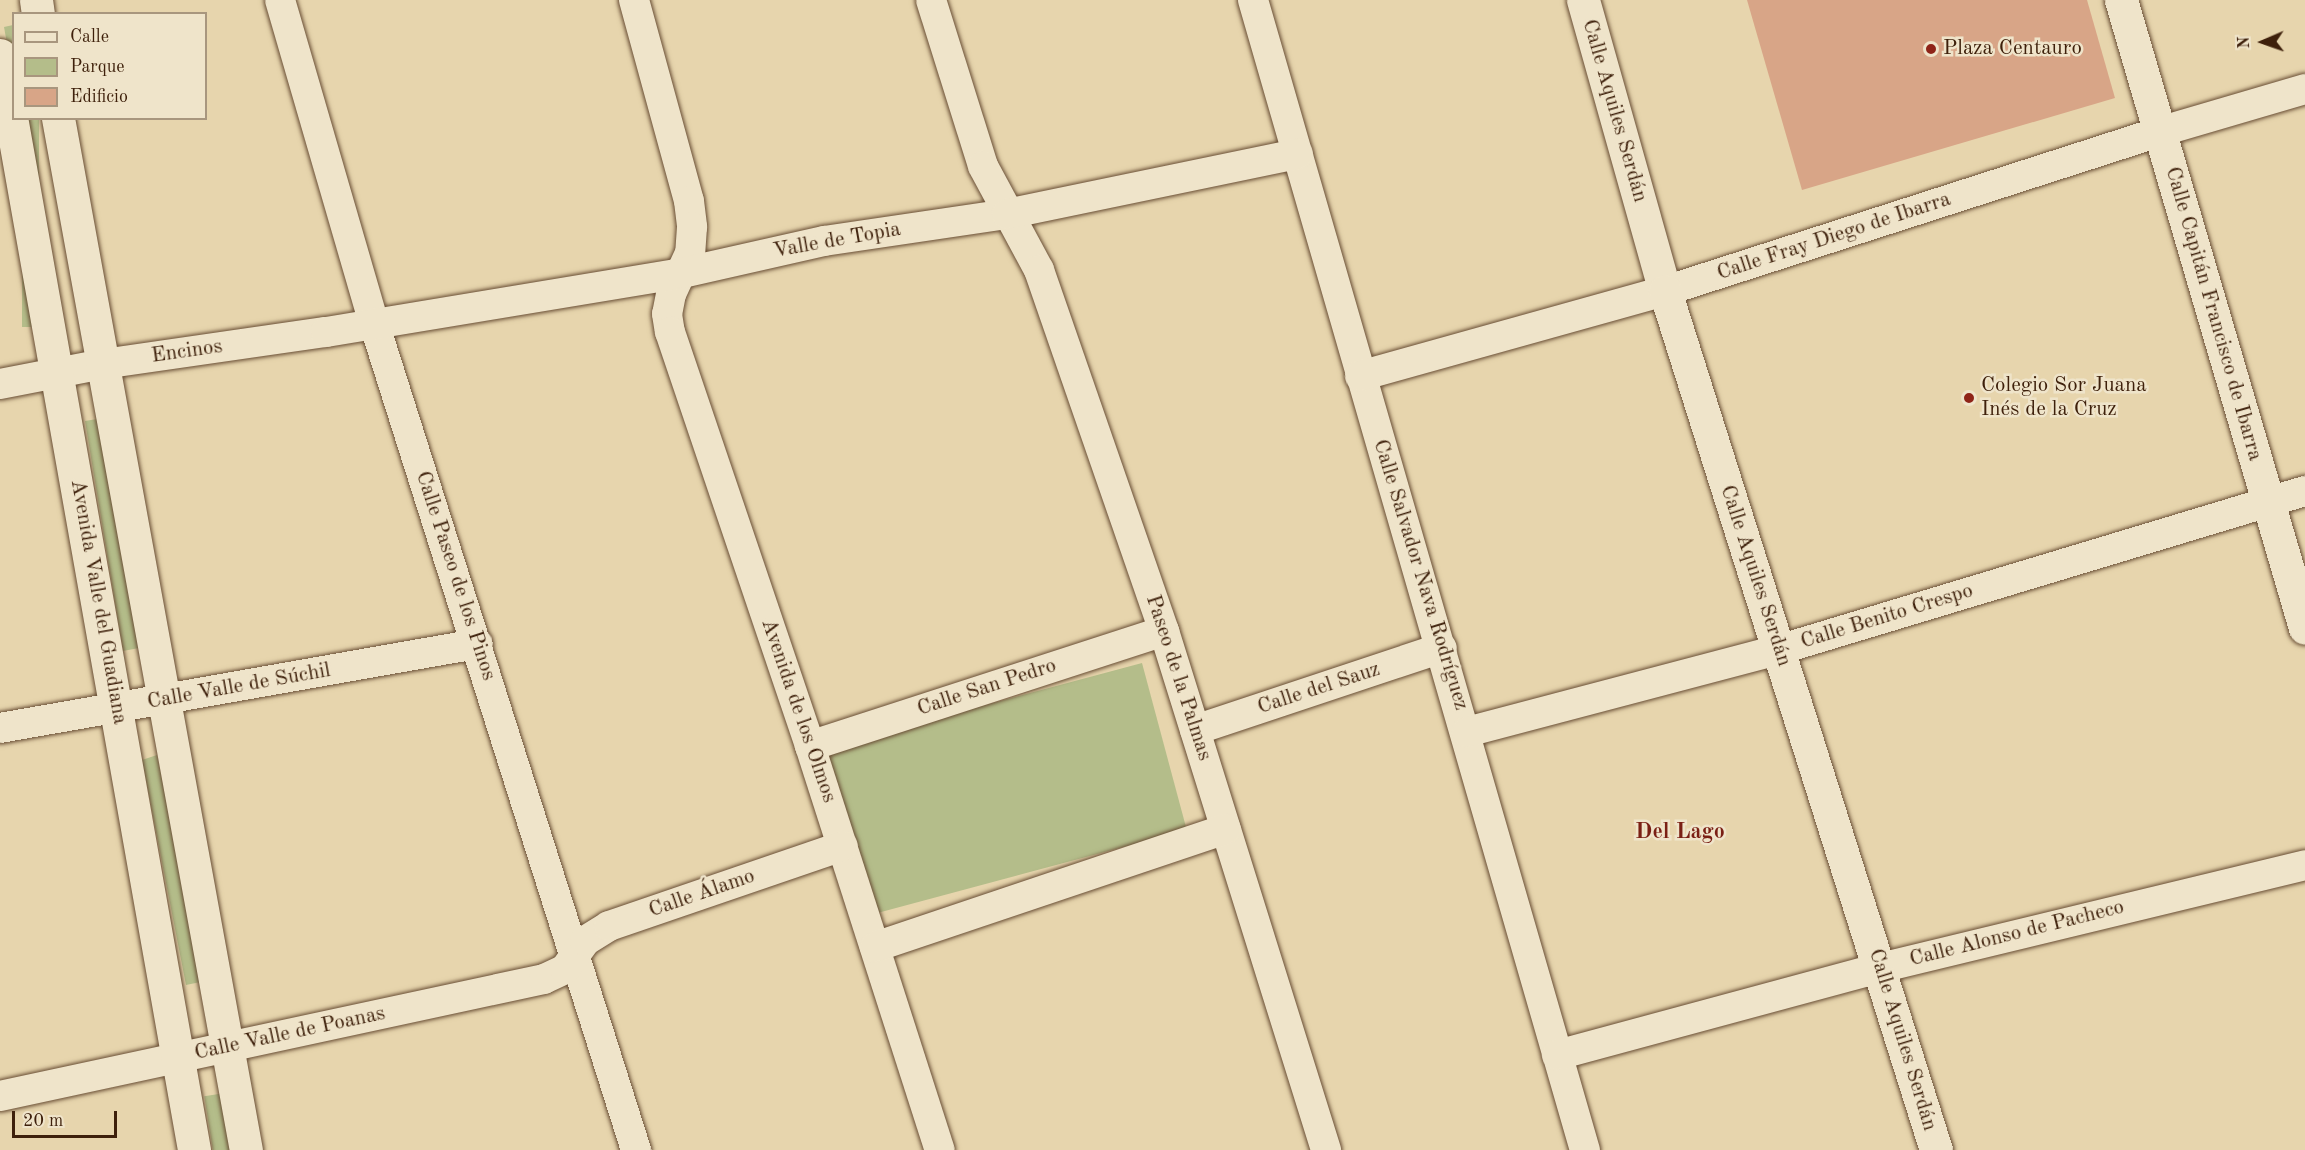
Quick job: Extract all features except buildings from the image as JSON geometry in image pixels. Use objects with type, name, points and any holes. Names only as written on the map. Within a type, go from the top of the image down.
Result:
[{"type":"street","name":"Calle Paseo de los Pinos","points":[[280,0],[374,323],[478,644],[574,959],[636,1150]]},
{"type":"street","name":"Avenida de los Olmos","points":[[634,0],[689,201],[692,227],[690,253],[669,304],[667,314],[670,332],[810,746],[940,1150]]},
{"type":"street","name":"Paseo de la Palmas","points":[[931,0],[983,166],[1039,270],[1164,631],[1326,1150]]},
{"type":"street","name":"Calle Salvador Nava Rodríguez","points":[[1255,0],[1360,376],[1467,732],[1585,1150]]},
{"type":"street","name":"Calle Aquiles Serdán","points":[[1583,0],[1665,291],[1936,1150]]},
{"type":"street","name":"Calle Capitán Francisco de Ibarra","points":[[2121,0],[2305,628]]},
{"type":"street","name":"Avenida Valle del Guadiana","points":[[0,56],[118,709],[194,1150]]},
{"type":"street","name":"Calle Fray Diego de Ibarra","points":[[1360,376],[1665,291],[2159,132],[2305,89]]},
{"type":"street","points":[[58,120],[246,1150]]},
{"type":"street","name":"Valle de Topia","points":[[374,323],[681,273],[824,241],[1007,214],[1298,154]]},
{"type":"street","name":"Encinos","points":[[0,384],[103,364],[374,323]]},
{"type":"street","name":"Calle Benito Crespo","points":[[1467,732],[1778,650],[2305,491]]},
{"type":"street","name":"Calle San Pedro","points":[[810,746],[1164,631]]},
{"type":"street","name":"Calle Valle de Súchil","points":[[0,728],[478,644]]},
{"type":"street","name":"Calle del Sauz","points":[[1195,730],[1442,648]]},
{"type":"street","points":[[875,947],[1226,829]]},
{"type":"street","name":"Calle Álamo","points":[[574,959],[585,941],[609,926],[843,846]]},
{"type":"street","name":"Calle Alonso de Pacheco","points":[[1557,1055],[1880,968],[2305,865]]},
{"type":"street","name":"Calle Valle de Poanas","points":[[0,1096],[544,979],[565,969],[574,959]]},
{"type":"green space","points":[[12,25],[12,71],[4,27]]},
{"type":"green space","points":[[22,120],[39,120],[39,327],[22,327]]},
{"type":"green space","points":[[97,419],[139,648],[123,651],[85,421]]},
{"type":"green space","points":[[1142,663],[1187,830],[870,915],[825,748]]},
{"type":"green space","points":[[157,755],[205,981],[186,985],[142,760]]},
{"type":"green space","points":[[225,1093],[234,1150],[213,1150],[204,1096]]},
{"type":"place","name":"Plaza Centauro","points":[[1931,49]]},
{"type":"place","name":"Colegio Sor Juana Inés de la Cruz","points":[[1969,398]]},
{"type":"district","name":"Del Lago","points":[[1680,833]]}]
